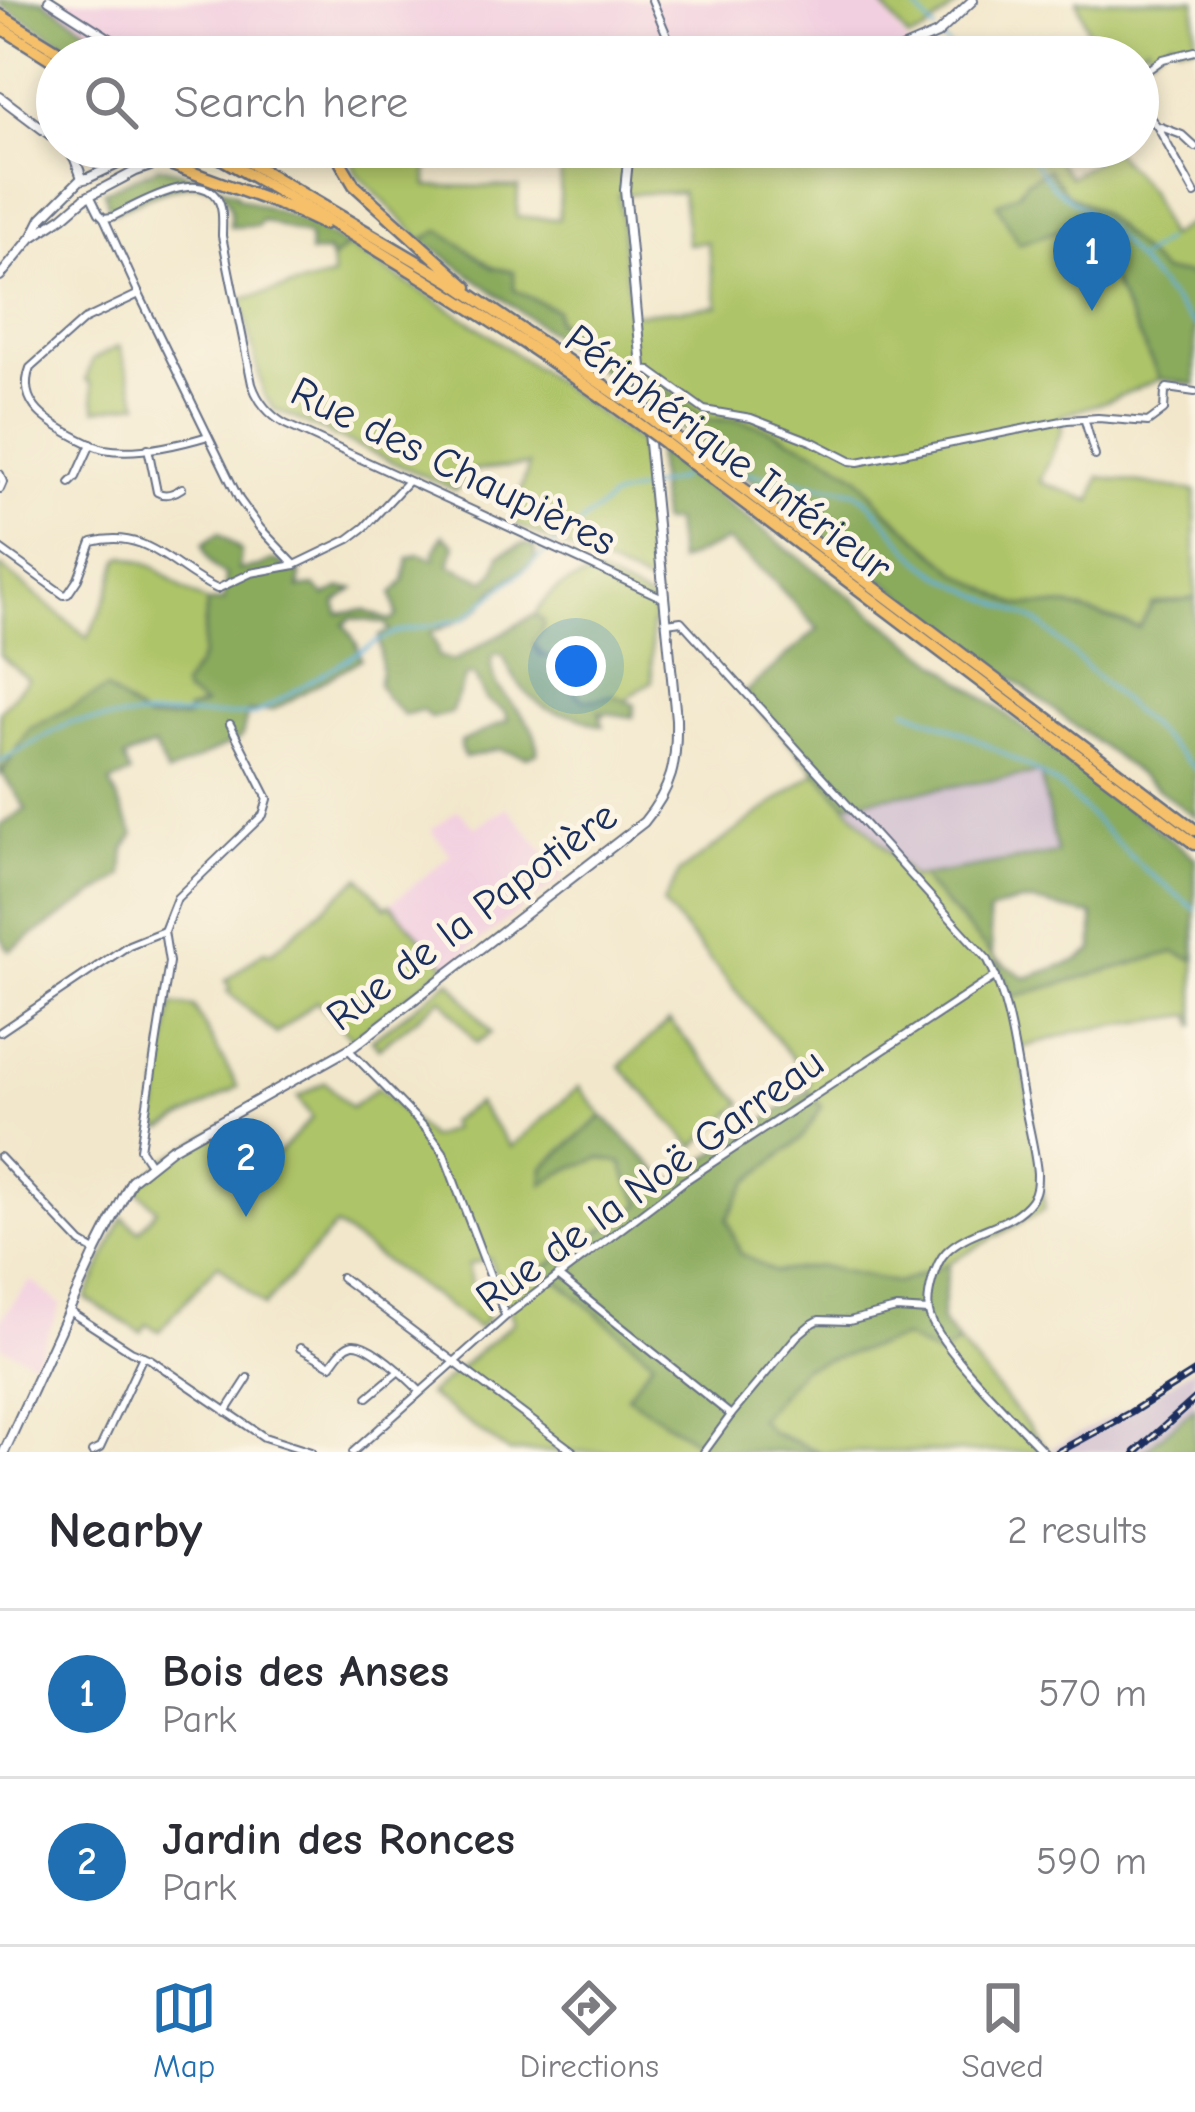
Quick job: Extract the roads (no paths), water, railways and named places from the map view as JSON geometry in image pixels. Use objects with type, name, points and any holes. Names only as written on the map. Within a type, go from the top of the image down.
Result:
[{"type":"highway","points":[[0,15],[36,37]]},
{"type":"highway","points":[[0,27],[36,50]]},
{"type":"highway","points":[[181,168],[327,226],[340,226]]},
{"type":"highway","name":"Périphérique Intérieur","points":[[240,168],[340,226],[633,412],[1195,844]]},
{"type":"highway","points":[[259,168],[470,294],[633,412]]},
{"type":"highway","points":[[344,168],[354,185],[466,284],[470,294]]},
{"type":"highway","points":[[666,437],[1195,830]]},
{"type":"street","points":[[49,0],[105,36]]},
{"type":"street","points":[[652,0],[667,36]]},
{"type":"street","points":[[932,36],[973,0]]},
{"type":"street","points":[[1159,61],[1195,51]]},
{"type":"street","points":[[0,97],[36,124]]},
{"type":"street","points":[[1159,127],[1182,135],[1195,147]]},
{"type":"street","points":[[1159,130],[1195,194]]},
{"type":"street","points":[[78,168],[82,181],[78,194],[90,195]]},
{"type":"street","points":[[0,276],[42,218],[82,181],[110,168]]},
{"type":"street","points":[[33,236],[90,195],[147,168]]},
{"type":"street","name":"Rue de la Papotière","points":[[4,1452],[132,1180],[150,1164],[348,1049],[644,822],[672,778],[676,742],[627,168]]},
{"type":"street","points":[[82,181],[95,183],[90,195],[98,213],[239,500],[296,566]]},
{"type":"street","name":"Rue des Chaupières","points":[[104,218],[178,188],[211,191],[220,207],[249,370],[262,406],[285,424],[664,598]]},
{"type":"street","points":[[139,294],[84,320],[36,362],[27,375],[27,386],[41,416],[105,449],[148,448],[208,436]]},
{"type":"street","points":[[642,370],[704,410],[751,418],[850,461],[1067,420],[1148,422],[1164,410],[1167,388],[1195,392]]},
{"type":"street","points":[[1085,421],[1095,456]]},
{"type":"street","points":[[70,483],[92,444]]},
{"type":"street","points":[[148,448],[157,492],[175,493],[182,488]]},
{"type":"street","points":[[0,474],[0,489]]},
{"type":"street","points":[[1,553],[61,595],[68,594],[78,579],[92,542],[120,538],[178,563],[217,589],[251,573],[296,566],[357,535],[407,482]]},
{"type":"street","points":[[667,623],[681,621],[988,960],[996,976],[1037,1172],[1036,1191],[1016,1214],[944,1253],[928,1311],[935,1328],[971,1375],[1044,1452]]},
{"type":"street","points":[[150,1164],[140,1149],[169,962],[164,931],[177,898],[268,806],[230,724]]},
{"type":"street","points":[[0,1032],[129,945],[164,931]]},
{"type":"street","name":"Rue de la Noë Garreau","points":[[353,1452],[506,1316],[683,1182],[996,976]]},
{"type":"street","points":[[348,1049],[443,1152],[506,1316]]},
{"type":"street","points":[[0,1157],[81,1244],[96,1251]]},
{"type":"street","points":[[558,1276],[731,1414]]},
{"type":"street","points":[[341,1277],[574,1452]]},
{"type":"street","points":[[704,1452],[797,1336],[819,1320],[849,1322],[896,1309],[928,1311]]},
{"type":"street","points":[[69,1311],[265,1437],[311,1452]]},
{"type":"street","points":[[300,1348],[331,1365],[341,1351],[353,1344],[362,1346],[421,1391]]},
{"type":"street","points":[[92,1452],[100,1448],[143,1356]]},
{"type":"street","points":[[368,1397],[399,1371]]},
{"type":"street","points":[[226,1412],[248,1378]]},
{"type":"waterway","points":[[909,0],[935,31]]},
{"type":"waterway","points":[[1039,168],[1054,187],[1105,225],[1195,326]]},
{"type":"waterway","points":[[1155,247],[1165,240]]},
{"type":"waterway","points":[[1139,258],[1153,249]]},
{"type":"waterway","points":[[746,473],[855,491],[932,569],[1046,629],[1195,769]]},
{"type":"waterway","points":[[0,762],[71,722],[254,715],[376,642],[398,632],[464,619],[612,498],[681,478]]},
{"type":"waterway","points":[[906,709],[968,735],[1062,788],[1144,869],[1195,909]]},
{"type":"railway","points":[[1058,1452],[1195,1372]]},
{"type":"railway","points":[[1136,1452],[1195,1399]]},
{"type":"place","name":"Bois des Anses","points":[[1092,311]]},
{"type":"place","name":"Jardin des Ronces","points":[[246,1217]]}]
